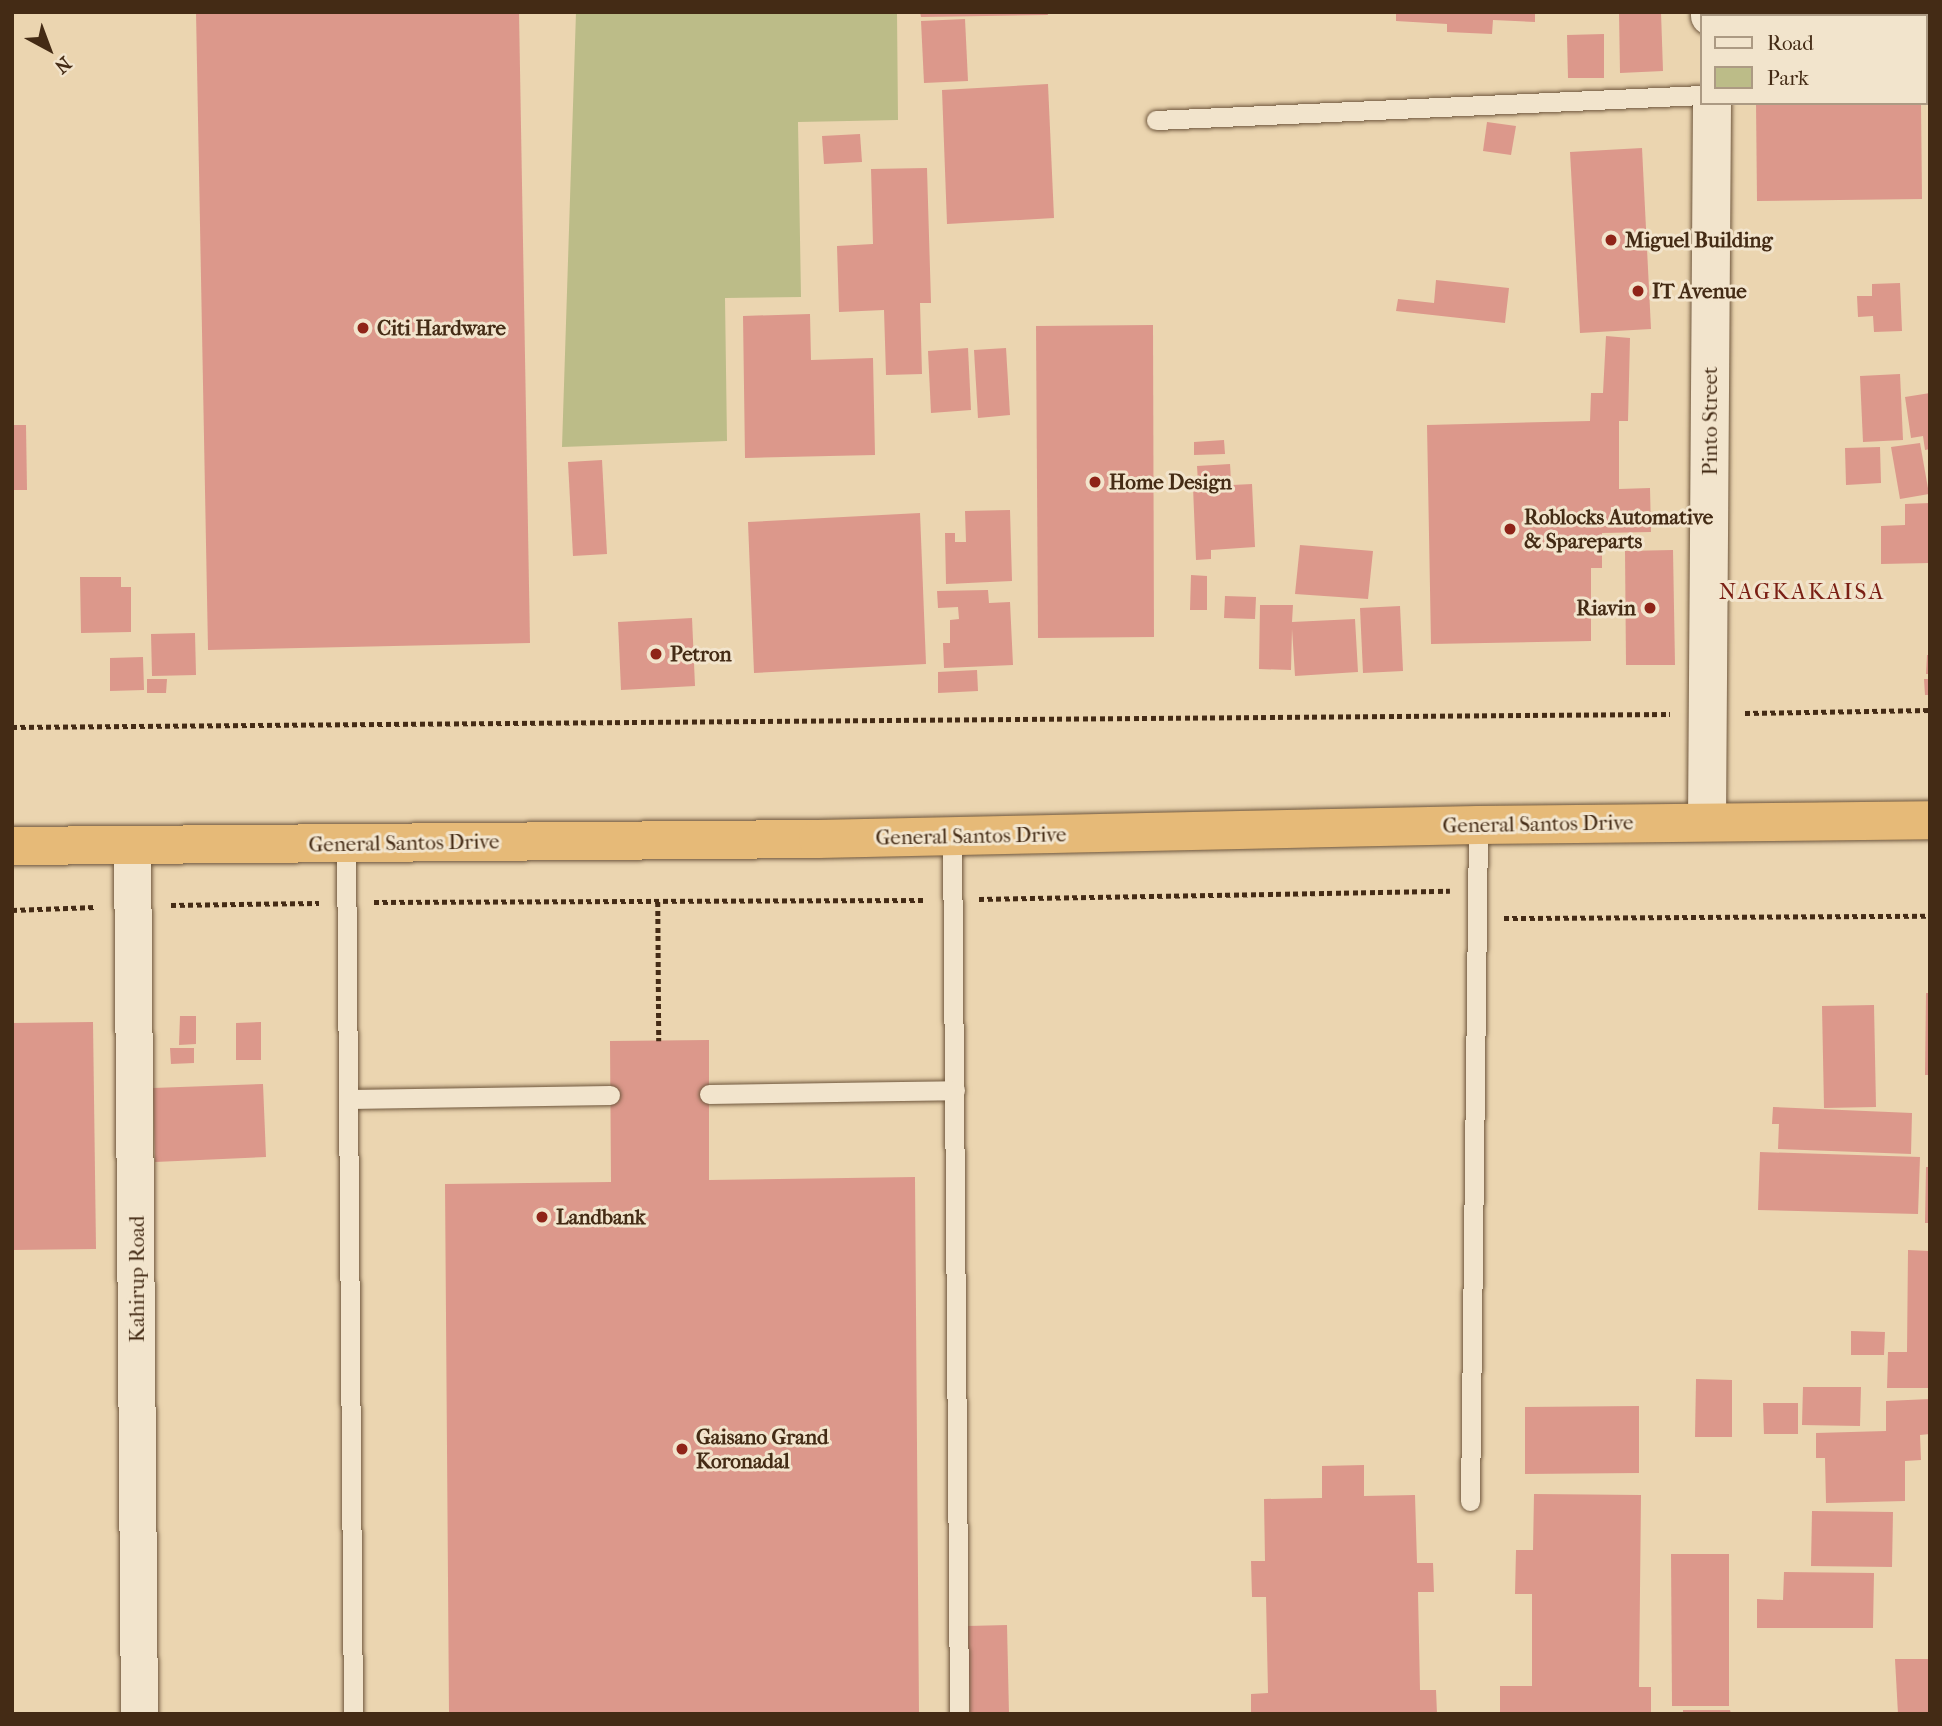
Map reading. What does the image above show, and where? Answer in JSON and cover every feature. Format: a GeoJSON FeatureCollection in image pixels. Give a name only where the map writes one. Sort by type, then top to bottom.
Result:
{"type":"FeatureCollection","features":[{"type":"Feature","properties":{"kind":"highway","name":"General Santos Drive"},"geometry":{"type":"LineString","coordinates":[[12,846],[952,836],[1478,825],[1930,820]]}},
{"type":"Feature","properties":{"kind":"street","name":"Pinto Street"},"geometry":{"type":"LineString","coordinates":[[1707,822],[1712,105]]}},
{"type":"Feature","properties":{"kind":"street","name":"Kahirup Road"},"geometry":{"type":"LineString","coordinates":[[132,845],[139,1714]]}},
{"type":"Feature","properties":{"kind":"lane"},"geometry":{"type":"LineString","coordinates":[[1156,120],[1700,95]]}},
{"type":"Feature","properties":{"kind":"lane"},"geometry":{"type":"LineString","coordinates":[[1471,1501],[1478,825]]}},
{"type":"Feature","properties":{"kind":"lane"},"geometry":{"type":"LineString","coordinates":[[952,836],[960,1714]]}},
{"type":"Feature","properties":{"kind":"lane"},"geometry":{"type":"LineString","coordinates":[[346,843],[353,1714]]}},
{"type":"Feature","properties":{"kind":"lane"},"geometry":{"type":"LineString","coordinates":[[709,1094],[955,1090]]}},
{"type":"Feature","properties":{"kind":"lane"},"geometry":{"type":"LineString","coordinates":[[349,1099],[610,1095]]}},
{"type":"Feature","properties":{"kind":"path"},"geometry":{"type":"LineString","coordinates":[[12,727],[1930,710]]}},
{"type":"Feature","properties":{"kind":"path"},"geometry":{"type":"LineString","coordinates":[[12,910],[347,902],[953,900],[1477,890]]}},
{"type":"Feature","properties":{"kind":"path"},"geometry":{"type":"LineString","coordinates":[[658,902],[659,1041]]}},
{"type":"Feature","properties":{"kind":"path"},"geometry":{"type":"LineString","coordinates":[[1477,918],[1930,916]]}},
{"type":"Feature","properties":{"kind":"green space"},"geometry":{"type":"Polygon","coordinates":[[[576,12],[897,12],[898,120],[798,122],[801,297],[725,298],[727,441],[562,447],[576,12]]]}},
{"type":"Feature","properties":{"kind":"building","name":"Citi Hardware"},"geometry":{"type":"Polygon","coordinates":[[[196,12],[519,12],[530,643],[208,650],[196,12]]]}},
{"type":"Feature","properties":{"kind":"building"},"geometry":{"type":"Polygon","coordinates":[[[920,12],[1047,12],[1048,15],[921,17],[920,12]]]}},
{"type":"Feature","properties":{"kind":"building"},"geometry":{"type":"Polygon","coordinates":[[[1396,12],[1535,12],[1535,22],[1493,20],[1492,34],[1447,32],[1447,24],[1396,21],[1396,12]]]}},
{"type":"Feature","properties":{"kind":"building"},"geometry":{"type":"Polygon","coordinates":[[[1619,12],[1661,12],[1663,71],[1620,73],[1619,12]]]}},
{"type":"Feature","properties":{"kind":"building"},"geometry":{"type":"Polygon","coordinates":[[[1755,12],[1920,12],[1920,14],[1755,12]]]}},
{"type":"Feature","properties":{"kind":"building"},"geometry":{"type":"Polygon","coordinates":[[[965,19],[968,81],[924,83],[921,21],[965,19]]]}},
{"type":"Feature","properties":{"kind":"building"},"geometry":{"type":"Polygon","coordinates":[[[1604,34],[1604,78],[1568,78],[1567,35],[1604,34]]]}},
{"type":"Feature","properties":{"kind":"building"},"geometry":{"type":"Polygon","coordinates":[[[1048,84],[1054,218],[947,224],[942,90],[1048,84]]]}},
{"type":"Feature","properties":{"kind":"building"},"geometry":{"type":"Polygon","coordinates":[[[1756,105],[1921,105],[1922,199],[1757,201],[1756,105]]]}},
{"type":"Feature","properties":{"kind":"building"},"geometry":{"type":"Polygon","coordinates":[[[1487,122],[1516,126],[1511,155],[1483,151],[1487,122]]]}},
{"type":"Feature","properties":{"kind":"building"},"geometry":{"type":"Polygon","coordinates":[[[860,134],[862,162],[824,164],[822,136],[860,134]]]}},
{"type":"Feature","properties":{"kind":"building","name":"Miguel Building"},"geometry":{"type":"Polygon","coordinates":[[[1642,148],[1651,329],[1580,333],[1570,152],[1642,148]]]}},
{"type":"Feature","properties":{"kind":"building"},"geometry":{"type":"Polygon","coordinates":[[[927,168],[931,303],[920,303],[922,374],[886,375],[884,310],[839,312],[837,246],[873,244],[871,169],[927,168]]]}},
{"type":"Feature","properties":{"kind":"building"},"geometry":{"type":"Polygon","coordinates":[[[1436,280],[1509,288],[1505,323],[1396,311],[1398,299],[1434,303],[1436,280]]]}},
{"type":"Feature","properties":{"kind":"building"},"geometry":{"type":"Polygon","coordinates":[[[1900,283],[1902,331],[1874,332],[1873,316],[1858,317],[1857,296],[1872,296],[1872,284],[1900,283]]]}},
{"type":"Feature","properties":{"kind":"building"},"geometry":{"type":"Polygon","coordinates":[[[810,314],[811,360],[873,358],[875,455],[745,458],[743,316],[810,314]]]}},
{"type":"Feature","properties":{"kind":"building","name":"Home Design"},"geometry":{"type":"Polygon","coordinates":[[[1153,325],[1154,637],[1038,638],[1036,326],[1153,325]]]}},
{"type":"Feature","properties":{"kind":"building","name":"Roblocks Automative & Spareparts"},"geometry":{"type":"Polygon","coordinates":[[[1606,336],[1630,338],[1628,421],[1619,421],[1619,489],[1650,488],[1651,532],[1602,533],[1602,568],[1591,568],[1591,641],[1431,644],[1427,425],[1590,421],[1591,393],[1603,393],[1606,336]]]}},
{"type":"Feature","properties":{"kind":"building"},"geometry":{"type":"Polygon","coordinates":[[[968,348],[971,410],[931,413],[928,351],[968,348]]]}},
{"type":"Feature","properties":{"kind":"building"},"geometry":{"type":"Polygon","coordinates":[[[1006,348],[1010,415],[978,418],[974,350],[1006,348]]]}},
{"type":"Feature","properties":{"kind":"building"},"geometry":{"type":"Polygon","coordinates":[[[1900,374],[1903,440],[1863,442],[1860,376],[1900,374]]]}},
{"type":"Feature","properties":{"kind":"building"},"geometry":{"type":"Polygon","coordinates":[[[1930,393],[1930,449],[1925,450],[1923,436],[1911,438],[1905,397],[1930,393]]]}},
{"type":"Feature","properties":{"kind":"building"},"geometry":{"type":"Polygon","coordinates":[[[12,425],[26,425],[27,490],[12,490],[12,425]]]}},
{"type":"Feature","properties":{"kind":"building"},"geometry":{"type":"Polygon","coordinates":[[[1224,440],[1225,454],[1194,455],[1194,442],[1224,440]]]}},
{"type":"Feature","properties":{"kind":"building"},"geometry":{"type":"Polygon","coordinates":[[[1920,443],[1929,494],[1900,499],[1891,447],[1920,443]]]}},
{"type":"Feature","properties":{"kind":"building"},"geometry":{"type":"Polygon","coordinates":[[[1880,447],[1881,483],[1846,485],[1845,448],[1880,447]]]}},
{"type":"Feature","properties":{"kind":"building"},"geometry":{"type":"Polygon","coordinates":[[[602,460],[607,554],[573,556],[568,462],[602,460]]]}},
{"type":"Feature","properties":{"kind":"building"},"geometry":{"type":"Polygon","coordinates":[[[1230,464],[1231,481],[1198,483],[1197,466],[1230,464]]]}},
{"type":"Feature","properties":{"kind":"building"},"geometry":{"type":"Polygon","coordinates":[[[1252,484],[1255,547],[1211,550],[1211,559],[1196,560],[1193,487],[1252,484]]]}},
{"type":"Feature","properties":{"kind":"building"},"geometry":{"type":"Polygon","coordinates":[[[1930,503],[1930,563],[1881,564],[1881,526],[1905,525],[1905,504],[1930,503]]]}},
{"type":"Feature","properties":{"kind":"building"},"geometry":{"type":"Polygon","coordinates":[[[1010,510],[1012,581],[946,584],[945,533],[955,533],[955,542],[966,542],[965,511],[1010,510]]]}},
{"type":"Feature","properties":{"kind":"building"},"geometry":{"type":"Polygon","coordinates":[[[920,513],[926,664],[754,673],[748,522],[920,513]]]}},
{"type":"Feature","properties":{"kind":"building"},"geometry":{"type":"Polygon","coordinates":[[[1300,545],[1373,551],[1368,599],[1295,594],[1300,545]]]}},
{"type":"Feature","properties":{"kind":"building","name":"Riavin"},"geometry":{"type":"Polygon","coordinates":[[[1673,550],[1675,665],[1626,665],[1625,551],[1673,550]]]}},
{"type":"Feature","properties":{"kind":"building"},"geometry":{"type":"Polygon","coordinates":[[[1191,575],[1207,576],[1207,610],[1190,610],[1191,575]]]}},
{"type":"Feature","properties":{"kind":"building"},"geometry":{"type":"Polygon","coordinates":[[[80,577],[121,577],[121,587],[131,587],[131,632],[81,633],[80,577]]]}},
{"type":"Feature","properties":{"kind":"building"},"geometry":{"type":"Polygon","coordinates":[[[988,590],[989,603],[1010,602],[1013,665],[944,668],[943,643],[950,643],[950,620],[959,619],[958,607],[938,608],[937,591],[988,590]]]}},
{"type":"Feature","properties":{"kind":"building"},"geometry":{"type":"Polygon","coordinates":[[[1225,596],[1256,597],[1255,619],[1224,618],[1225,596]]]}},
{"type":"Feature","properties":{"kind":"building"},"geometry":{"type":"Polygon","coordinates":[[[1260,605],[1293,605],[1292,622],[1355,619],[1358,672],[1295,676],[1292,629],[1291,670],[1259,669],[1260,605]]]}},
{"type":"Feature","properties":{"kind":"building"},"geometry":{"type":"Polygon","coordinates":[[[1400,606],[1403,671],[1363,673],[1360,608],[1400,606]]]}},
{"type":"Feature","properties":{"kind":"building","name":"Petron"},"geometry":{"type":"Polygon","coordinates":[[[692,618],[695,686],[621,690],[618,622],[692,618]]]}},
{"type":"Feature","properties":{"kind":"building"},"geometry":{"type":"Polygon","coordinates":[[[195,633],[196,675],[152,676],[151,634],[195,633]]]}},
{"type":"Feature","properties":{"kind":"building"},"geometry":{"type":"Polygon","coordinates":[[[1927,655],[1930,655],[1930,674],[1926,674],[1927,655]]]}},
{"type":"Feature","properties":{"kind":"building"},"geometry":{"type":"Polygon","coordinates":[[[143,657],[144,690],[110,691],[110,658],[143,657]]]}},
{"type":"Feature","properties":{"kind":"building"},"geometry":{"type":"Polygon","coordinates":[[[977,670],[978,691],[938,693],[938,672],[977,670]]]}},
{"type":"Feature","properties":{"kind":"building"},"geometry":{"type":"Polygon","coordinates":[[[147,679],[167,679],[166,693],[147,693],[147,679]]]}},
{"type":"Feature","properties":{"kind":"building"},"geometry":{"type":"Polygon","coordinates":[[[1924,679],[1930,679],[1930,695],[1925,695],[1924,679]]]}},
{"type":"Feature","properties":{"kind":"building"},"geometry":{"type":"Polygon","coordinates":[[[1926,993],[1930,993],[1930,1075],[1925,1075],[1926,993]]]}},
{"type":"Feature","properties":{"kind":"building"},"geometry":{"type":"Polygon","coordinates":[[[1874,1005],[1876,1107],[1824,1108],[1822,1006],[1874,1005]]]}},
{"type":"Feature","properties":{"kind":"building"},"geometry":{"type":"Polygon","coordinates":[[[180,1016],[196,1016],[196,1044],[179,1045],[180,1016]]]}},
{"type":"Feature","properties":{"kind":"building"},"geometry":{"type":"Polygon","coordinates":[[[93,1022],[96,1249],[12,1250],[12,1023],[93,1022]]]}},
{"type":"Feature","properties":{"kind":"building"},"geometry":{"type":"Polygon","coordinates":[[[261,1022],[261,1060],[236,1060],[236,1023],[261,1022]]]}},
{"type":"Feature","properties":{"kind":"building","name":"Gaisano Grand Koronadal"},"geometry":{"type":"Polygon","coordinates":[[[709,1040],[709,1180],[915,1177],[919,1714],[449,1714],[445,1184],[611,1182],[610,1041],[709,1040]]]}},
{"type":"Feature","properties":{"kind":"building"},"geometry":{"type":"Polygon","coordinates":[[[170,1048],[194,1048],[194,1063],[171,1064],[170,1048]]]}},
{"type":"Feature","properties":{"kind":"building"},"geometry":{"type":"Polygon","coordinates":[[[263,1084],[266,1157],[155,1162],[153,1088],[263,1084]]]}},
{"type":"Feature","properties":{"kind":"building"},"geometry":{"type":"Polygon","coordinates":[[[1773,1107],[1912,1113],[1911,1154],[1778,1149],[1779,1124],[1772,1124],[1773,1107]]]}},
{"type":"Feature","properties":{"kind":"building"},"geometry":{"type":"Polygon","coordinates":[[[1760,1152],[1920,1157],[1918,1214],[1758,1210],[1760,1152]]]}},
{"type":"Feature","properties":{"kind":"building"},"geometry":{"type":"Polygon","coordinates":[[[1926,1167],[1930,1167],[1930,1223],[1925,1223],[1926,1167]]]}},
{"type":"Feature","properties":{"kind":"building"},"geometry":{"type":"Polygon","coordinates":[[[1908,1250],[1930,1251],[1930,1388],[1887,1388],[1888,1352],[1907,1352],[1908,1250]]]}},
{"type":"Feature","properties":{"kind":"building"},"geometry":{"type":"Polygon","coordinates":[[[1851,1331],[1885,1332],[1884,1355],[1851,1355],[1851,1331]]]}},
{"type":"Feature","properties":{"kind":"building"},"geometry":{"type":"Polygon","coordinates":[[[1696,1379],[1732,1380],[1732,1437],[1695,1437],[1696,1379]]]}},
{"type":"Feature","properties":{"kind":"building"},"geometry":{"type":"Polygon","coordinates":[[[1803,1387],[1861,1387],[1860,1426],[1802,1425],[1803,1387]]]}},
{"type":"Feature","properties":{"kind":"building"},"geometry":{"type":"Polygon","coordinates":[[[1930,1399],[1930,1434],[1920,1435],[1921,1460],[1905,1461],[1905,1501],[1826,1503],[1825,1458],[1816,1458],[1816,1433],[1886,1431],[1886,1401],[1930,1399]]]}},
{"type":"Feature","properties":{"kind":"building"},"geometry":{"type":"Polygon","coordinates":[[[1763,1403],[1798,1403],[1798,1434],[1764,1434],[1763,1403]]]}},
{"type":"Feature","properties":{"kind":"building"},"geometry":{"type":"Polygon","coordinates":[[[1639,1406],[1639,1473],[1525,1474],[1525,1407],[1639,1406]]]}},
{"type":"Feature","properties":{"kind":"building"},"geometry":{"type":"Polygon","coordinates":[[[1364,1465],[1364,1496],[1415,1495],[1417,1563],[1433,1563],[1434,1592],[1418,1592],[1420,1690],[1436,1690],[1437,1714],[1251,1714],[1251,1694],[1268,1693],[1266,1597],[1252,1597],[1251,1561],[1265,1561],[1264,1499],[1322,1498],[1322,1466],[1364,1465]]]}},
{"type":"Feature","properties":{"kind":"building"},"geometry":{"type":"Polygon","coordinates":[[[1534,1494],[1641,1495],[1639,1687],[1651,1687],[1651,1714],[1500,1714],[1500,1686],[1532,1686],[1532,1594],[1515,1594],[1516,1550],[1533,1550],[1534,1494]]]}},
{"type":"Feature","properties":{"kind":"building"},"geometry":{"type":"Polygon","coordinates":[[[1812,1511],[1893,1512],[1892,1567],[1811,1566],[1812,1511]]]}},
{"type":"Feature","properties":{"kind":"building"},"geometry":{"type":"Polygon","coordinates":[[[1671,1554],[1729,1554],[1729,1706],[1672,1706],[1671,1554]]]}},
{"type":"Feature","properties":{"kind":"building"},"geometry":{"type":"Polygon","coordinates":[[[1784,1572],[1874,1573],[1873,1628],[1757,1628],[1757,1599],[1783,1600],[1784,1572]]]}},
{"type":"Feature","properties":{"kind":"building"},"geometry":{"type":"Polygon","coordinates":[[[1007,1625],[1009,1714],[970,1714],[968,1626],[1007,1625]]]}},
{"type":"Feature","properties":{"kind":"building"},"geometry":{"type":"Polygon","coordinates":[[[1895,1659],[1930,1659],[1930,1714],[1898,1714],[1895,1659]]]}},
{"type":"Feature","properties":{"kind":"building"},"geometry":{"type":"Polygon","coordinates":[[[1683,1710],[1730,1710],[1731,1714],[1683,1714],[1683,1710]]]}},
{"type":"Feature","properties":{"kind":"place","name":"Miguel Building"},"geometry":{"type":"Point","coordinates":[1611,240]}},
{"type":"Feature","properties":{"kind":"place","name":"IT Avenue"},"geometry":{"type":"Point","coordinates":[1638,291]}},
{"type":"Feature","properties":{"kind":"place","name":"Citi Hardware"},"geometry":{"type":"Point","coordinates":[363,328]}},
{"type":"Feature","properties":{"kind":"place","name":"Home Design"},"geometry":{"type":"Point","coordinates":[1095,482]}},
{"type":"Feature","properties":{"kind":"place","name":"Roblocks Automative & Spareparts"},"geometry":{"type":"Point","coordinates":[1510,529]}},
{"type":"Feature","properties":{"kind":"place","name":"Riavin"},"geometry":{"type":"Point","coordinates":[1650,608]}},
{"type":"Feature","properties":{"kind":"place","name":"Petron"},"geometry":{"type":"Point","coordinates":[656,654]}},
{"type":"Feature","properties":{"kind":"place","name":"Landbank"},"geometry":{"type":"Point","coordinates":[542,1217]}},
{"type":"Feature","properties":{"kind":"place","name":"Gaisano Grand Koronadal"},"geometry":{"type":"Point","coordinates":[682,1449]}},
{"type":"Feature","properties":{"kind":"district","name":"NAGKAKAISA"},"geometry":{"type":"Point","coordinates":[1802,592]}}]}
